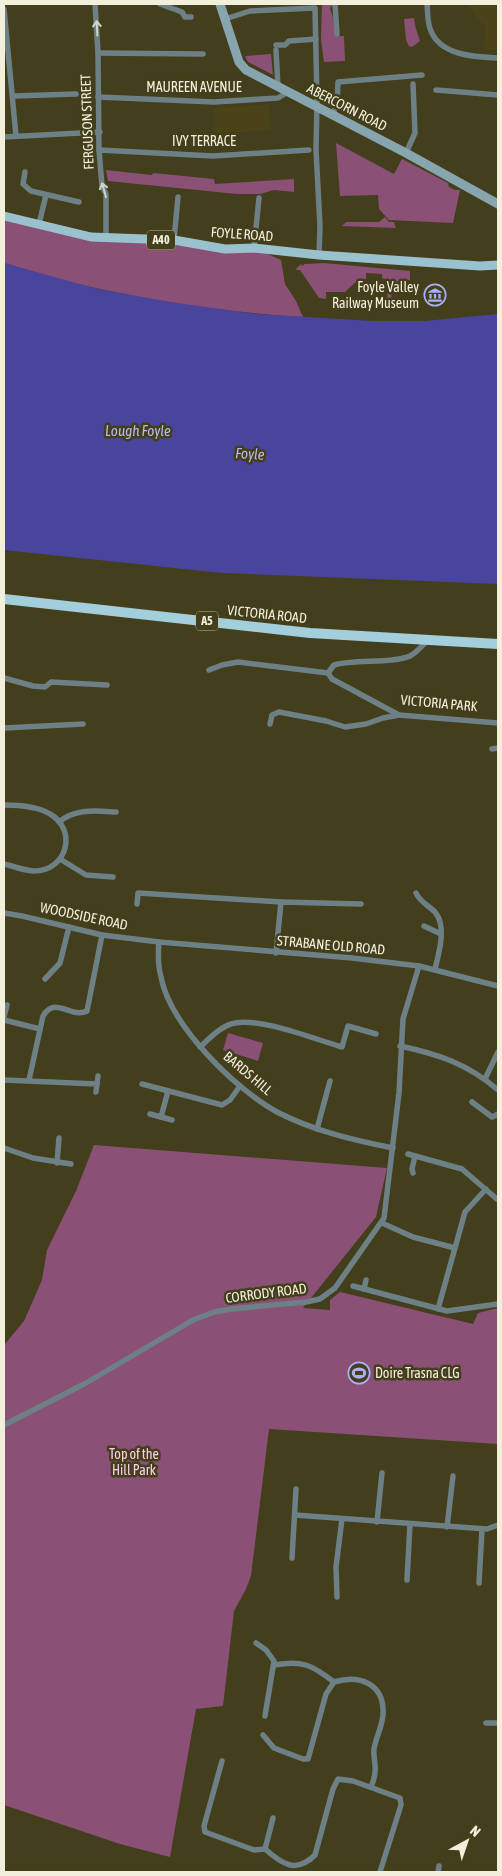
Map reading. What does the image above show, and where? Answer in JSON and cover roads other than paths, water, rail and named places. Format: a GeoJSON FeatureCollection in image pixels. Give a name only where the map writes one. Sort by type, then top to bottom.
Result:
{"type":"FeatureCollection","features":[{"type":"Feature","properties":{"kind":"highway","name":"VICTORIA ROAD"},"geometry":{"type":"LineString","coordinates":[[4,599],[310,633],[498,644]]}},
{"type":"Feature","properties":{"kind":"main road","name":"ABERCORN ROAD"},"geometry":{"type":"LineString","coordinates":[[220,4],[239,62],[246,70],[406,153],[498,204]]}},
{"type":"Feature","properties":{"kind":"main road","name":"FOYLE ROAD"},"geometry":{"type":"LineString","coordinates":[[4,216],[91,237],[174,240],[225,249],[254,248],[319,255],[480,266],[498,265]]}},
{"type":"Feature","properties":{"kind":"main road","name":"FOYLE ROAD"},"geometry":{"type":"LineString","coordinates":[[480,266],[498,270]]}},
{"type":"Feature","properties":{"kind":"street","name":"FERGUSON STREET"},"geometry":{"type":"LineString","coordinates":[[95,4],[98,53],[99,150],[102,186],[106,194],[106,238]]}},
{"type":"Feature","properties":{"kind":"street"},"geometry":{"type":"LineString","coordinates":[[160,4],[182,12],[186,17],[192,17]]}},
{"type":"Feature","properties":{"kind":"street"},"geometry":{"type":"LineString","coordinates":[[335,4],[337,34]]}},
{"type":"Feature","properties":{"kind":"street"},"geometry":{"type":"LineString","coordinates":[[427,4],[430,30],[442,46],[465,54],[498,58]]}},
{"type":"Feature","properties":{"kind":"street"},"geometry":{"type":"LineString","coordinates":[[225,19],[250,11],[315,8],[319,255]]}},
{"type":"Feature","properties":{"kind":"street"},"geometry":{"type":"LineString","coordinates":[[4,9],[16,136]]}},
{"type":"Feature","properties":{"kind":"street"},"geometry":{"type":"LineString","coordinates":[[278,87],[276,48],[285,45],[289,41],[316,39]]}},
{"type":"Feature","properties":{"kind":"street"},"geometry":{"type":"LineString","coordinates":[[98,53],[203,54]]}},
{"type":"Feature","properties":{"kind":"street"},"geometry":{"type":"LineString","coordinates":[[332,115],[338,101],[338,82],[422,75]]}},
{"type":"Feature","properties":{"kind":"street"},"geometry":{"type":"LineString","coordinates":[[406,153],[415,134],[413,84]]}},
{"type":"Feature","properties":{"kind":"street"},"geometry":{"type":"LineString","coordinates":[[436,90],[498,95]]}},
{"type":"Feature","properties":{"kind":"street","name":"MAUREEN AVENUE"},"geometry":{"type":"LineString","coordinates":[[98,97],[214,102],[278,98],[288,92]]}},
{"type":"Feature","properties":{"kind":"street"},"geometry":{"type":"LineString","coordinates":[[13,96],[76,94]]}},
{"type":"Feature","properties":{"kind":"street"},"geometry":{"type":"LineString","coordinates":[[4,137],[100,132]]}},
{"type":"Feature","properties":{"kind":"street","name":"IVY TERRACE"},"geometry":{"type":"LineString","coordinates":[[99,150],[213,156],[309,150]]}},
{"type":"Feature","properties":{"kind":"street"},"geometry":{"type":"LineString","coordinates":[[25,172],[23,184],[31,191],[79,202]]}},
{"type":"Feature","properties":{"kind":"street"},"geometry":{"type":"LineString","coordinates":[[39,224],[46,195]]}},
{"type":"Feature","properties":{"kind":"street"},"geometry":{"type":"LineString","coordinates":[[174,240],[178,198]]}},
{"type":"Feature","properties":{"kind":"street"},"geometry":{"type":"LineString","coordinates":[[254,248],[259,198]]}},
{"type":"Feature","properties":{"kind":"street"},"geometry":{"type":"LineString","coordinates":[[328,673],[334,665],[346,662],[392,660],[410,656],[428,640]]}},
{"type":"Feature","properties":{"kind":"street","name":"VICTORIA PARK"},"geometry":{"type":"LineString","coordinates":[[209,670],[238,662],[328,673],[332,679],[398,715],[498,722]]}},
{"type":"Feature","properties":{"kind":"street"},"geometry":{"type":"LineString","coordinates":[[4,678],[44,687],[51,682],[107,685]]}},
{"type":"Feature","properties":{"kind":"street"},"geometry":{"type":"LineString","coordinates":[[270,724],[272,715],[279,712],[326,721],[345,727],[366,724],[398,715]]}},
{"type":"Feature","properties":{"kind":"street"},"geometry":{"type":"LineString","coordinates":[[4,728],[83,724]]}},
{"type":"Feature","properties":{"kind":"street"},"geometry":{"type":"LineString","coordinates":[[4,804],[38,809],[51,814],[65,830],[67,841],[60,859],[49,869],[33,871],[4,864]]}},
{"type":"Feature","properties":{"kind":"street"},"geometry":{"type":"LineString","coordinates":[[59,822],[73,813],[87,811],[116,812]]}},
{"type":"Feature","properties":{"kind":"street"},"geometry":{"type":"LineString","coordinates":[[60,859],[86,875],[113,877]]}},
{"type":"Feature","properties":{"kind":"street"},"geometry":{"type":"LineString","coordinates":[[138,904],[138,893],[281,902],[361,904]]}},
{"type":"Feature","properties":{"kind":"street"},"geometry":{"type":"LineString","coordinates":[[416,893],[419,899],[436,914],[441,923],[435,969]]}},
{"type":"Feature","properties":{"kind":"street"},"geometry":{"type":"LineString","coordinates":[[276,952],[281,902]]}},
{"type":"Feature","properties":{"kind":"street","name":"WOODSIDE ROAD"},"geometry":{"type":"LineString","coordinates":[[4,913],[102,935],[159,942]]}},
{"type":"Feature","properties":{"kind":"street"},"geometry":{"type":"LineString","coordinates":[[424,926],[441,934]]}},
{"type":"Feature","properties":{"kind":"street"},"geometry":{"type":"LineString","coordinates":[[45,979],[60,963],[68,927]]}},
{"type":"Feature","properties":{"kind":"street"},"geometry":{"type":"LineString","coordinates":[[29,1080],[43,1016],[50,1007],[81,1013],[87,1011],[102,935]]}},
{"type":"Feature","properties":{"kind":"street","name":"STRABANE OLD ROAD"},"geometry":{"type":"LineString","coordinates":[[159,942],[352,958],[419,966],[498,986]]}},
{"type":"Feature","properties":{"kind":"street","name":"BARDS HILL"},"geometry":{"type":"LineString","coordinates":[[159,942],[160,977],[170,1003],[200,1047],[240,1086],[278,1112],[317,1129],[342,1138],[393,1148]]}},
{"type":"Feature","properties":{"kind":"street","name":"CORRODY ROAD"},"geometry":{"type":"LineString","coordinates":[[4,1425],[86,1383],[193,1320],[214,1312],[231,1309],[306,1302],[320,1298],[335,1288],[384,1218],[399,1094],[400,1046],[403,1019],[419,966]]}},
{"type":"Feature","properties":{"kind":"street"},"geometry":{"type":"LineString","coordinates":[[7,1005],[4,1019],[40,1029]]}},
{"type":"Feature","properties":{"kind":"street"},"geometry":{"type":"LineString","coordinates":[[200,1047],[224,1027],[234,1023],[267,1025],[342,1047],[348,1026],[376,1034]]}},
{"type":"Feature","properties":{"kind":"street"},"geometry":{"type":"LineString","coordinates":[[400,1046],[445,1058],[464,1066],[498,1090]]}},
{"type":"Feature","properties":{"kind":"street"},"geometry":{"type":"LineString","coordinates":[[485,1079],[498,1052]]}},
{"type":"Feature","properties":{"kind":"street"},"geometry":{"type":"LineString","coordinates":[[96,1092],[98,1076]]}},
{"type":"Feature","properties":{"kind":"street"},"geometry":{"type":"LineString","coordinates":[[4,1080],[97,1084]]}},
{"type":"Feature","properties":{"kind":"street"},"geometry":{"type":"LineString","coordinates":[[317,1129],[330,1080]]}},
{"type":"Feature","properties":{"kind":"street"},"geometry":{"type":"LineString","coordinates":[[142,1084],[222,1105],[230,1100],[240,1086]]}},
{"type":"Feature","properties":{"kind":"street"},"geometry":{"type":"LineString","coordinates":[[161,1117],[168,1091]]}},
{"type":"Feature","properties":{"kind":"street"},"geometry":{"type":"LineString","coordinates":[[472,1102],[492,1117],[498,1114]]}},
{"type":"Feature","properties":{"kind":"street"},"geometry":{"type":"LineString","coordinates":[[150,1114],[172,1120]]}},
{"type":"Feature","properties":{"kind":"street"},"geometry":{"type":"LineString","coordinates":[[57,1163],[58,1138]]}},
{"type":"Feature","properties":{"kind":"street"},"geometry":{"type":"LineString","coordinates":[[4,1148],[33,1158],[71,1164]]}},
{"type":"Feature","properties":{"kind":"street"},"geometry":{"type":"LineString","coordinates":[[408,1154],[462,1169],[498,1200]]}},
{"type":"Feature","properties":{"kind":"street"},"geometry":{"type":"LineString","coordinates":[[413,1173],[415,1156]]}},
{"type":"Feature","properties":{"kind":"street"},"geometry":{"type":"LineString","coordinates":[[438,1309],[464,1212],[486,1189]]}},
{"type":"Feature","properties":{"kind":"street"},"geometry":{"type":"LineString","coordinates":[[382,1223],[413,1237],[455,1248]]}},
{"type":"Feature","properties":{"kind":"street"},"geometry":{"type":"LineString","coordinates":[[364,1289],[366,1280]]}},
{"type":"Feature","properties":{"kind":"street"},"geometry":{"type":"LineString","coordinates":[[353,1286],[447,1311],[498,1304]]}},
{"type":"Feature","properties":{"kind":"street"},"geometry":{"type":"LineString","coordinates":[[377,1522],[382,1473]]}},
{"type":"Feature","properties":{"kind":"street"},"geometry":{"type":"LineString","coordinates":[[447,1527],[454,1476]]}},
{"type":"Feature","properties":{"kind":"street"},"geometry":{"type":"LineString","coordinates":[[292,1558],[296,1489]]}},
{"type":"Feature","properties":{"kind":"street"},"geometry":{"type":"LineString","coordinates":[[295,1515],[482,1529],[498,1524]]}},
{"type":"Feature","properties":{"kind":"street"},"geometry":{"type":"LineString","coordinates":[[337,1597],[336,1566],[342,1519]]}},
{"type":"Feature","properties":{"kind":"street"},"geometry":{"type":"LineString","coordinates":[[407,1580],[410,1524]]}},
{"type":"Feature","properties":{"kind":"street"},"geometry":{"type":"LineString","coordinates":[[479,1583],[482,1529]]}},
{"type":"Feature","properties":{"kind":"street"},"geometry":{"type":"LineString","coordinates":[[256,1642],[270,1654],[274,1661],[265,1716]]}},
{"type":"Feature","properties":{"kind":"street"},"geometry":{"type":"LineString","coordinates":[[274,1665],[300,1662],[311,1666],[334,1682]]}},
{"type":"Feature","properties":{"kind":"street"},"geometry":{"type":"LineString","coordinates":[[263,1735],[274,1748],[303,1759],[308,1759],[326,1694],[334,1682],[354,1679],[369,1684],[377,1690],[382,1698],[383,1717],[374,1749],[375,1773],[371,1787]]}},
{"type":"Feature","properties":{"kind":"street"},"geometry":{"type":"LineString","coordinates":[[486,1723],[498,1723]]}},
{"type":"Feature","properties":{"kind":"street"},"geometry":{"type":"LineString","coordinates":[[222,1761],[204,1826],[206,1832],[254,1850],[265,1849],[281,1863],[300,1866],[308,1862],[315,1855],[333,1789],[338,1779],[371,1787],[400,1798],[401,1805],[380,1872]]}},
{"type":"Feature","properties":{"kind":"street"},"geometry":{"type":"LineString","coordinates":[[265,1849],[273,1818]]}},
{"type":"Feature","properties":{"kind":"water","name":"Lough Foyle"},"geometry":{"type":"Polygon","coordinates":[[[4,263],[94,288],[170,302],[256,314],[373,321],[424,321],[498,314],[498,584],[222,573],[4,550],[4,263]]]}},
{"type":"Feature","properties":{"kind":"place","name":"Foyle Valley Railway Museum"},"geometry":{"type":"Point","coordinates":[435,295]}},
{"type":"Feature","properties":{"kind":"place","name":"Doire Trasna CLG"},"geometry":{"type":"Point","coordinates":[359,1373]}},
{"type":"Feature","properties":{"kind":"water label","name":"Foyle"},"geometry":{"type":"Point","coordinates":[250,454]}},
{"type":"Feature","properties":{"kind":"park label","name":"Top of the Hill Park"},"geometry":{"type":"Point","coordinates":[134,1462]}}]}
